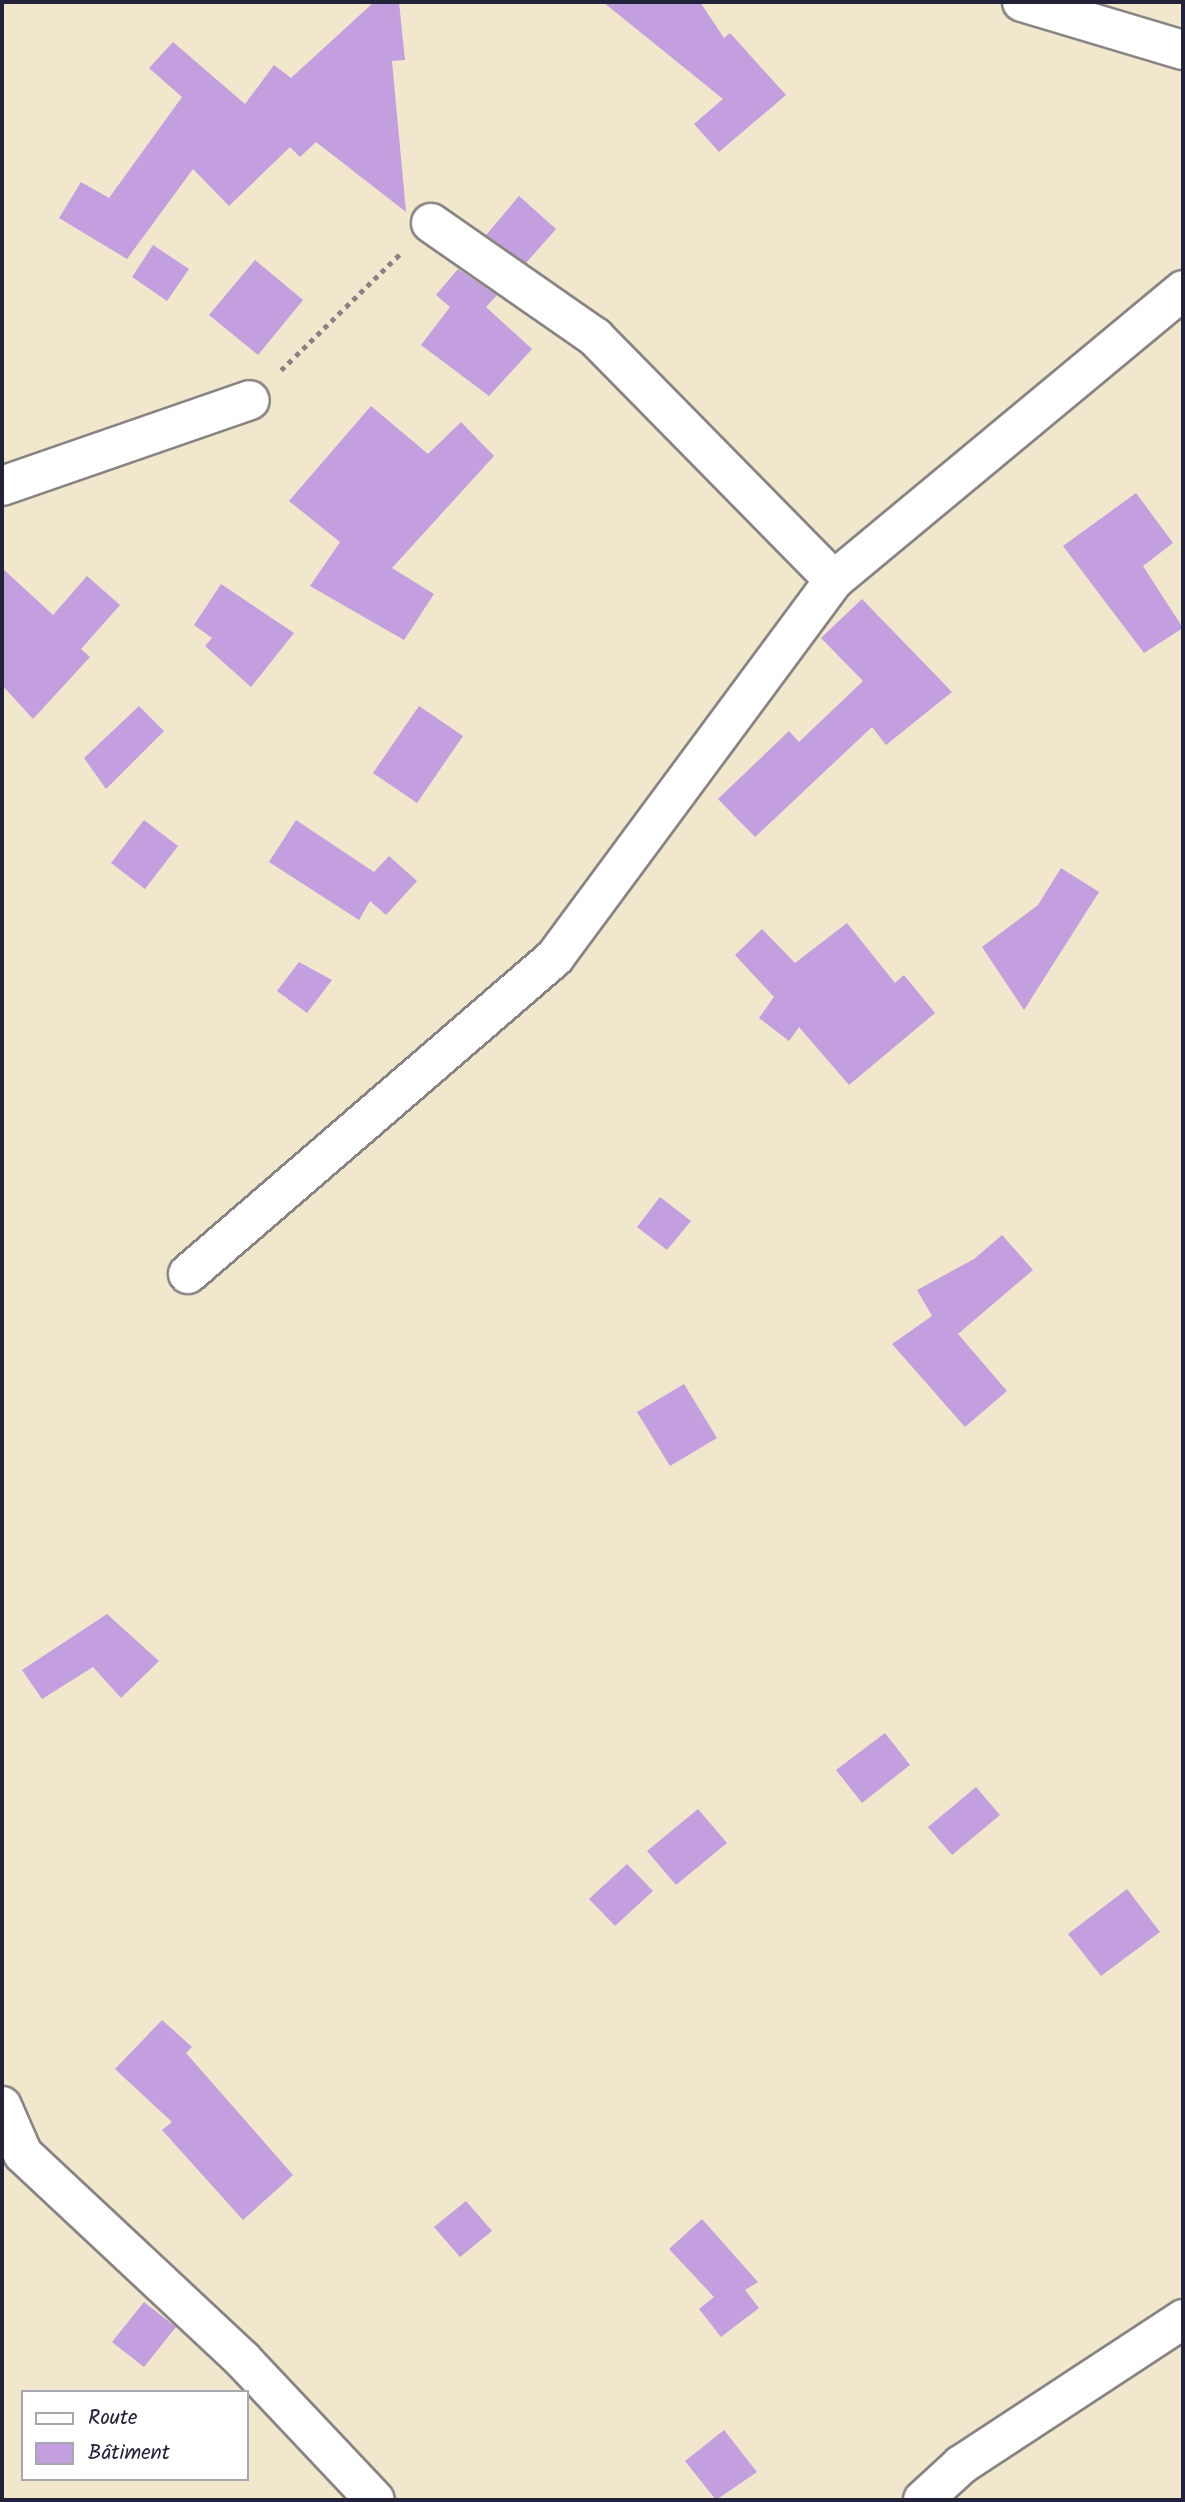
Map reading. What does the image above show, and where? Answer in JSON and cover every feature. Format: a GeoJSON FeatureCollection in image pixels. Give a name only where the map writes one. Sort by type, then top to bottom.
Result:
{"type":"FeatureCollection","features":[{"type":"Feature","properties":{"kind":"street"},"geometry":{"type":"LineString","coordinates":[[1022,2],[1183,50]]}},
{"type":"Feature","properties":{"kind":"street"},"geometry":{"type":"LineString","coordinates":[[431,223],[595,337],[834,580]]}},
{"type":"Feature","properties":{"kind":"street"},"geometry":{"type":"LineString","coordinates":[[188,1274],[555,957],[834,580],[1183,290]]}},
{"type":"Feature","properties":{"kind":"street"},"geometry":{"type":"LineString","coordinates":[[2,486],[250,400]]}},
{"type":"Feature","properties":{"kind":"street"},"geometry":{"type":"LineString","coordinates":[[2,2106],[13,2161],[243,2360],[375,2500]]}},
{"type":"Feature","properties":{"kind":"street"},"geometry":{"type":"LineString","coordinates":[[923,2500],[961,2465],[1183,2319]]}},
{"type":"Feature","properties":{"kind":"path"},"geometry":{"type":"LineString","coordinates":[[250,400],[431,223]]}},
{"type":"Feature","properties":{"kind":"building"},"geometry":{"type":"Polygon","coordinates":[[[374,2],[399,2],[405,60],[392,61],[406,212],[316,142],[300,157],[290,147],[229,206],[193,169],[127,259],[59,218],[81,182],[109,198],[182,97],[149,68],[173,42],[245,104],[274,65],[291,78],[374,2]]]}},
{"type":"Feature","properties":{"kind":"building"},"geometry":{"type":"Polygon","coordinates":[[[603,2],[700,2],[724,38],[730,33],[786,95],[719,152],[694,124],[723,99],[603,2]]]}},
{"type":"Feature","properties":{"kind":"building"},"geometry":{"type":"Polygon","coordinates":[[[519,196],[556,229],[526,263],[486,235],[519,196]]]}},
{"type":"Feature","properties":{"kind":"building"},"geometry":{"type":"Polygon","coordinates":[[[153,245],[189,269],[167,301],[132,277],[153,245]]]}},
{"type":"Feature","properties":{"kind":"building"},"geometry":{"type":"Polygon","coordinates":[[[255,260],[303,300],[258,355],[209,315],[255,260]]]}},
{"type":"Feature","properties":{"kind":"building"},"geometry":{"type":"Polygon","coordinates":[[[458,269],[497,295],[486,307],[532,349],[489,396],[421,345],[450,307],[436,295],[458,269]]]}},
{"type":"Feature","properties":{"kind":"building"},"geometry":{"type":"Polygon","coordinates":[[[371,406],[428,454],[461,422],[494,456],[392,568],[434,594],[404,640],[310,586],[340,542],[289,501],[371,406]]]}},
{"type":"Feature","properties":{"kind":"building"},"geometry":{"type":"Polygon","coordinates":[[[1136,493],[1173,543],[1143,566],[1183,628],[1144,653],[1063,546],[1136,493]]]}},
{"type":"Feature","properties":{"kind":"building"},"geometry":{"type":"Polygon","coordinates":[[[2,568],[53,615],[87,576],[120,605],[81,649],[90,657],[33,719],[2,685],[2,568]]]}},
{"type":"Feature","properties":{"kind":"building"},"geometry":{"type":"Polygon","coordinates":[[[221,584],[294,633],[251,687],[205,646],[212,638],[194,625],[221,584]]]}},
{"type":"Feature","properties":{"kind":"building"},"geometry":{"type":"Polygon","coordinates":[[[862,599],[952,692],[886,745],[872,727],[755,837],[718,799],[789,731],[799,742],[863,681],[821,638],[862,599]]]}},
{"type":"Feature","properties":{"kind":"building"},"geometry":{"type":"Polygon","coordinates":[[[139,706],[164,731],[106,789],[84,758],[139,706]]]}},
{"type":"Feature","properties":{"kind":"building"},"geometry":{"type":"Polygon","coordinates":[[[419,706],[463,736],[417,803],[373,773],[419,706]]]}},
{"type":"Feature","properties":{"kind":"building"},"geometry":{"type":"Polygon","coordinates":[[[144,820],[178,846],[145,889],[111,863],[144,820]]]}},
{"type":"Feature","properties":{"kind":"building"},"geometry":{"type":"Polygon","coordinates":[[[296,820],[374,872],[389,856],[417,881],[386,915],[370,901],[359,920],[269,862],[296,820]]]}},
{"type":"Feature","properties":{"kind":"building"},"geometry":{"type":"Polygon","coordinates":[[[1061,868],[1099,892],[1024,1010],[982,947],[1038,905],[1061,868]]]}},
{"type":"Feature","properties":{"kind":"building"},"geometry":{"type":"Polygon","coordinates":[[[847,923],[895,983],[904,975],[935,1013],[849,1085],[799,1027],[789,1041],[759,1018],[774,997],[735,955],[762,929],[795,963],[847,923]]]}},
{"type":"Feature","properties":{"kind":"building"},"geometry":{"type":"Polygon","coordinates":[[[299,962],[332,980],[307,1013],[277,991],[299,962]]]}},
{"type":"Feature","properties":{"kind":"building"},"geometry":{"type":"Polygon","coordinates":[[[660,1197],[691,1221],[667,1250],[637,1227],[660,1197]]]}},
{"type":"Feature","properties":{"kind":"building"},"geometry":{"type":"Polygon","coordinates":[[[1002,1235],[1033,1270],[958,1334],[1007,1391],[965,1427],[892,1344],[932,1316],[917,1290],[974,1259],[1002,1235]]]}},
{"type":"Feature","properties":{"kind":"building"},"geometry":{"type":"Polygon","coordinates":[[[684,1384],[717,1438],[670,1466],[637,1412],[684,1384]]]}},
{"type":"Feature","properties":{"kind":"building"},"geometry":{"type":"Polygon","coordinates":[[[107,1614],[159,1661],[121,1698],[93,1667],[42,1699],[22,1670],[107,1614]]]}},
{"type":"Feature","properties":{"kind":"building"},"geometry":{"type":"Polygon","coordinates":[[[885,1733],[910,1765],[862,1803],[836,1770],[885,1733]]]}},
{"type":"Feature","properties":{"kind":"building"},"geometry":{"type":"Polygon","coordinates":[[[976,1787],[1000,1815],[952,1855],[928,1827],[976,1787]]]}},
{"type":"Feature","properties":{"kind":"building"},"geometry":{"type":"Polygon","coordinates":[[[698,1809],[727,1843],[676,1885],[647,1851],[698,1809]]]}},
{"type":"Feature","properties":{"kind":"building"},"geometry":{"type":"Polygon","coordinates":[[[627,1864],[653,1891],[615,1926],[589,1899],[627,1864]]]}},
{"type":"Feature","properties":{"kind":"building"},"geometry":{"type":"Polygon","coordinates":[[[1127,1889],[1160,1932],[1101,1976],[1068,1934],[1127,1889]]]}},
{"type":"Feature","properties":{"kind":"building"},"geometry":{"type":"Polygon","coordinates":[[[162,2020],[192,2047],[186,2053],[293,2175],[243,2220],[162,2130],[172,2122],[115,2069],[162,2020]]]}},
{"type":"Feature","properties":{"kind":"building"},"geometry":{"type":"Polygon","coordinates":[[[466,2201],[492,2231],[460,2257],[434,2227],[466,2201]]]}},
{"type":"Feature","properties":{"kind":"building"},"geometry":{"type":"Polygon","coordinates":[[[702,2219],[758,2282],[745,2290],[759,2308],[721,2337],[699,2309],[714,2297],[669,2249],[702,2219]]]}},
{"type":"Feature","properties":{"kind":"building"},"geometry":{"type":"Polygon","coordinates":[[[144,2302],[176,2327],[144,2367],[112,2342],[144,2302]]]}},
{"type":"Feature","properties":{"kind":"building"},"geometry":{"type":"Polygon","coordinates":[[[724,2430],[757,2472],[716,2500],[685,2461],[724,2430]]]}}]}
